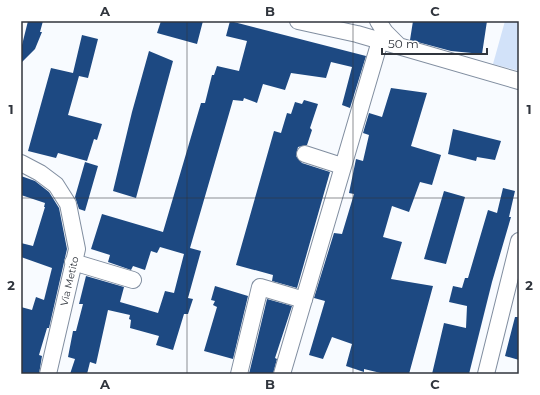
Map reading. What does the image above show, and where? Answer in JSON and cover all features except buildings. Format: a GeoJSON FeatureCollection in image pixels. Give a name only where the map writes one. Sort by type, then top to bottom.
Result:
{"type":"FeatureCollection","features":[{"type":"Feature","properties":{"kind":"street"},"geometry":{"type":"LineString","coordinates":[[308,22],[354,27],[362,30],[368,21]]}},
{"type":"Feature","properties":{"kind":"street"},"geometry":{"type":"LineString","coordinates":[[378,21],[385,32],[401,47]]}},
{"type":"Feature","properties":{"kind":"street"},"geometry":{"type":"LineString","coordinates":[[354,27],[380,41],[519,81]]}},
{"type":"Feature","properties":{"kind":"street"},"geometry":{"type":"LineString","coordinates":[[282,374],[380,41]]}},
{"type":"Feature","properties":{"kind":"street"},"geometry":{"type":"LineString","coordinates":[[305,154],[342,166]]}},
{"type":"Feature","properties":{"kind":"street","name":"Via Metito"},"geometry":{"type":"LineString","coordinates":[[21,163],[40,173],[56,185],[68,204],[77,249],[48,374]]}},
{"type":"Feature","properties":{"kind":"street"},"geometry":{"type":"LineString","coordinates":[[486,374],[519,241]]}},
{"type":"Feature","properties":{"kind":"street"},"geometry":{"type":"LineString","coordinates":[[74,262],[132,280]]}},
{"type":"Feature","properties":{"kind":"street"},"geometry":{"type":"LineString","coordinates":[[239,374],[260,287],[304,300]]}},
{"type":"Feature","properties":{"kind":"shaded area"},"geometry":{"type":"Polygon","coordinates":[[[505,21],[519,21],[519,71],[493,64],[505,21]]]}}]}
